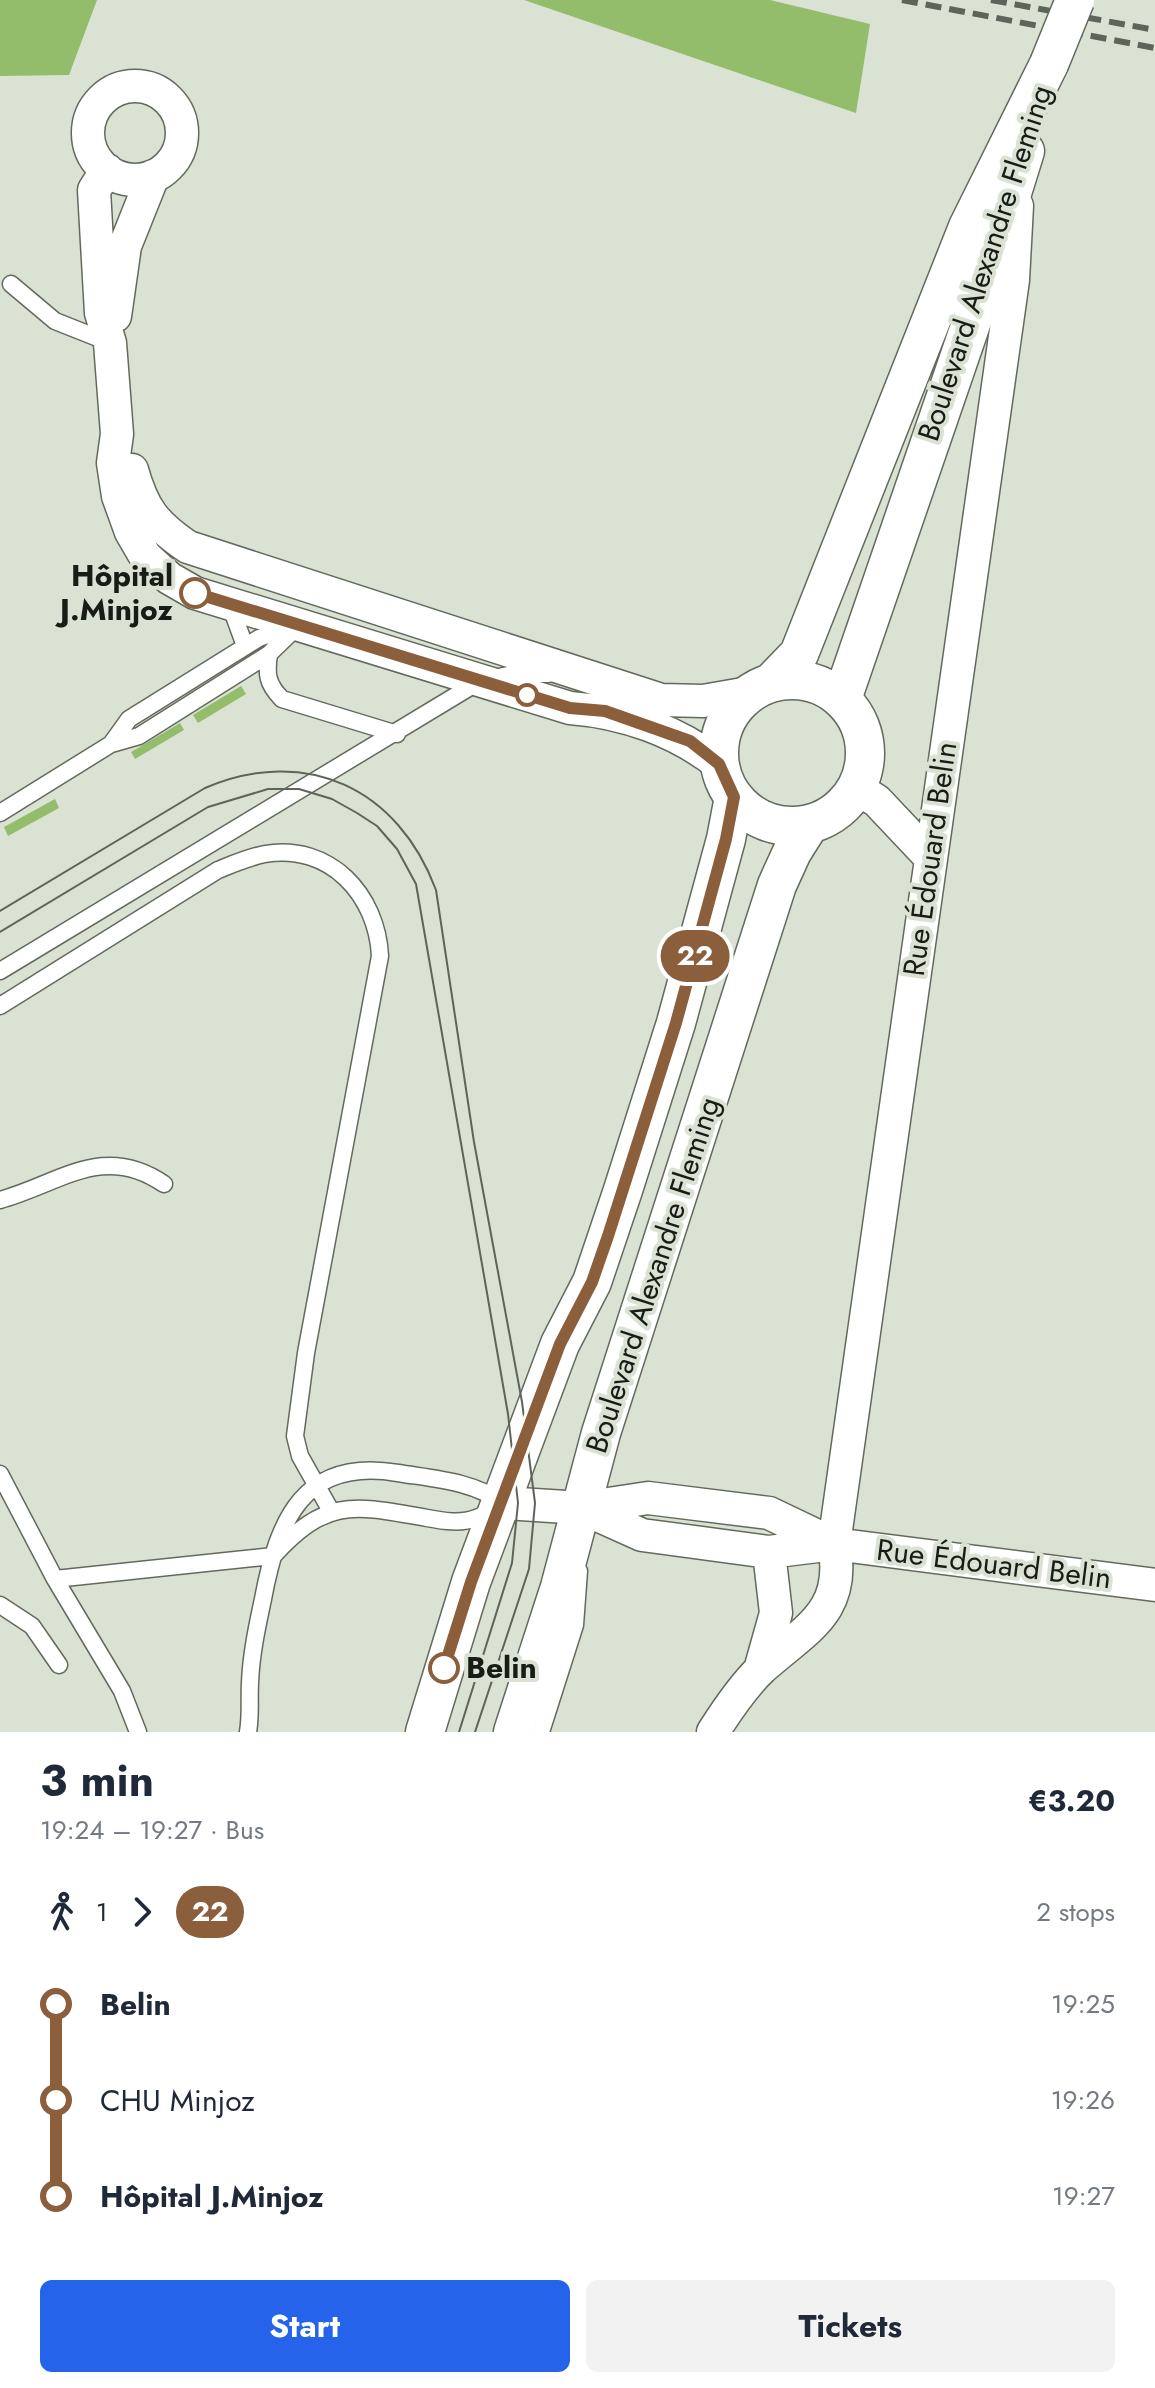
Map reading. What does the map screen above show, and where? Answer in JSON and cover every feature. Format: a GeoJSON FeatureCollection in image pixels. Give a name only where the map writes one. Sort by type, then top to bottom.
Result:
{"type":"FeatureCollection","features":[{"type":"Feature","properties":{"kind":"street"},"geometry":{"type":"LineString","coordinates":[[1049,64],[1075,0]]}},
{"type":"Feature","properties":{"kind":"street","name":"Boulevard Alexandre Fleming"},"geometry":{"type":"LineString","coordinates":[[842,699],[1019,174],[1049,64]]}},
{"type":"Feature","properties":{"kind":"street","name":"Boulevard Alexandre Fleming"},"geometry":{"type":"LineString","coordinates":[[760,688],[799,654],[968,227],[1049,64]]}},
{"type":"Feature","properties":{"kind":"street"},"geometry":{"type":"LineString","coordinates":[[141,86],[169,100],[182,129],[174,159],[153,176],[137,180],[107,170],[90,145],[92,115],[111,92],[141,86]]}},
{"type":"Feature","properties":{"kind":"street"},"geometry":{"type":"LineString","coordinates":[[107,170],[94,190],[101,313],[110,343],[117,434],[113,463],[118,496],[131,532],[145,556],[169,578],[195,593],[230,604],[570,708],[605,711],[690,741],[726,781],[748,813],[767,823],[788,827],[809,825],[829,817],[845,805],[857,788],[865,765],[865,741],[857,718],[842,699],[821,685],[797,679],[703,701],[661,700],[188,547],[161,528],[141,501],[117,434]]}},
{"type":"Feature","properties":{"kind":"street","name":"Rue Édouard Belin"},"geometry":{"type":"LineString","coordinates":[[713,1732],[760,1670],[822,1618],[839,1572],[834,1544],[929,856],[1013,280],[1019,174]]}},
{"type":"Feature","properties":{"kind":"street"},"geometry":{"type":"LineString","coordinates":[[110,343],[125,246],[153,176]]}},
{"type":"Feature","properties":{"kind":"street"},"geometry":{"type":"LineString","coordinates":[[299,625],[345,598]]}},
{"type":"Feature","properties":{"kind":"street"},"geometry":{"type":"LineString","coordinates":[[726,781],[724,724],[760,688]]}},
{"type":"Feature","properties":{"kind":"street","name":"Boulevard Alexandre Fleming"},"geometry":{"type":"LineString","coordinates":[[425,1732],[471,1582],[560,1344],[592,1282],[628,1175],[676,1023],[726,839],[726,781]]}},
{"type":"Feature","properties":{"kind":"street"},"geometry":{"type":"LineString","coordinates":[[857,788],[877,801],[929,856]]}},
{"type":"Feature","properties":{"kind":"street","name":"Boulevard Alexandre Fleming"},"geometry":{"type":"LineString","coordinates":[[513,1732],[582,1508],[601,1433],[777,885],[809,825]]}},
{"type":"Feature","properties":{"kind":"street","name":"Rue Édouard Belin"},"geometry":{"type":"LineString","coordinates":[[503,1503],[582,1508],[648,1498],[769,1513],[834,1544],[1155,1585]]}},
{"type":"Feature","properties":{"kind":"street"},"geometry":{"type":"LineString","coordinates":[[582,1508],[642,1535],[769,1552],[834,1544]]}},
{"type":"Feature","properties":{"kind":"street","name":"Rue Édouard Belin"},"geometry":{"type":"LineString","coordinates":[[760,1670],[776,1613],[769,1552]]}},
{"type":"Feature","properties":{"kind":"lane"},"geometry":{"type":"LineString","coordinates":[[11,284],[55,321],[110,343]]}},
{"type":"Feature","properties":{"kind":"lane"},"geometry":{"type":"LineString","coordinates":[[230,604],[245,646]]}},
{"type":"Feature","properties":{"kind":"lane"},"geometry":{"type":"LineString","coordinates":[[111,744],[129,719],[245,646],[299,625]]}},
{"type":"Feature","properties":{"kind":"lane"},"geometry":{"type":"LineString","coordinates":[[0,813],[111,744],[139,736],[269,654],[299,625]]}},
{"type":"Feature","properties":{"kind":"lane"},"geometry":{"type":"LineString","coordinates":[[269,654],[266,674],[271,688],[282,699],[397,734]]}},
{"type":"Feature","properties":{"kind":"lane"},"geometry":{"type":"LineString","coordinates":[[0,971],[397,734],[480,681],[513,674],[578,674]]}},
{"type":"Feature","properties":{"kind":"lane"},"geometry":{"type":"LineString","coordinates":[[180,895],[183,873],[197,852]]}},
{"type":"Feature","properties":{"kind":"lane"},"geometry":{"type":"LineString","coordinates":[[0,1006],[218,870],[247,858],[268,853],[308,855],[330,865],[351,881],[370,909],[379,931],[380,956],[295,1436],[300,1456],[331,1511]]}},
{"type":"Feature","properties":{"kind":"lane"},"geometry":{"type":"LineString","coordinates":[[0,1200],[84,1168],[99,1166],[145,1171],[164,1184]]}},
{"type":"Feature","properties":{"kind":"lane"},"geometry":{"type":"LineString","coordinates":[[55,1579],[273,1556],[299,1528],[331,1511],[391,1510],[447,1521],[475,1519],[503,1503],[486,1491],[461,1483],[382,1470],[347,1473],[316,1484],[296,1503],[282,1526],[273,1556],[253,1649],[248,1732]]}},
{"type":"Feature","properties":{"kind":"lane"},"geometry":{"type":"LineString","coordinates":[[0,1474],[55,1579],[122,1691],[138,1732]]}},
{"type":"Feature","properties":{"kind":"lane"},"geometry":{"type":"LineString","coordinates":[[541,1732],[575,1625],[582,1508]]}},
{"type":"Feature","properties":{"kind":"lane"},"geometry":{"type":"LineString","coordinates":[[0,1605],[32,1626],[59,1665]]}},
{"type":"Feature","properties":{"kind":"green space"},"geometry":{"type":"Polygon","coordinates":[[[0,0],[97,0],[69,75],[0,76],[0,0]]]}},
{"type":"Feature","properties":{"kind":"green space"},"geometry":{"type":"Polygon","coordinates":[[[524,0],[770,0],[870,24],[856,113],[524,0]]]}},
{"type":"Feature","properties":{"kind":"green space"},"geometry":{"type":"Polygon","coordinates":[[[241,686],[246,694],[198,723],[193,715],[241,686]]]}},
{"type":"Feature","properties":{"kind":"green space"},"geometry":{"type":"Polygon","coordinates":[[[180,723],[184,730],[135,759],[131,752],[180,723]]]}},
{"type":"Feature","properties":{"kind":"green space"},"geometry":{"type":"Polygon","coordinates":[[[55,799],[59,808],[8,836],[4,827],[55,799]]]}},
{"type":"Feature","properties":{"kind":"tram line"},"geometry":{"type":"LineString","coordinates":[[0,911],[205,788],[242,776],[278,771],[312,774],[344,785],[373,802],[398,825],[419,855],[436,890],[474,1142],[522,1402],[535,1503],[529,1569],[475,1732]]}},
{"type":"Feature","properties":{"kind":"tram line"},"geometry":{"type":"LineString","coordinates":[[0,932],[208,807],[268,789],[299,789],[332,799],[377,826],[397,849],[416,884],[508,1414],[518,1503],[512,1563],[459,1732]]}},
{"type":"Feature","properties":{"kind":"railway"},"geometry":{"type":"LineString","coordinates":[[902,0],[1155,48]]}},
{"type":"Feature","properties":{"kind":"railway"},"geometry":{"type":"LineString","coordinates":[[991,0],[1155,30]]}},
{"type":"Feature","properties":{"kind":"bus line","name":"22"},"geometry":{"type":"LineString","coordinates":[[195,593],[570,708],[605,711],[690,741],[719,764],[724,782],[734,797],[726,839],[676,1023],[608,1236],[592,1282],[560,1344],[471,1582],[444,1668]]}},
{"type":"Feature","properties":{"kind":"place","name":"Hôpital J.Minjoz"},"geometry":{"type":"Point","coordinates":[195,593]}},
{"type":"Feature","properties":{"kind":"place","name":"Belin"},"geometry":{"type":"Point","coordinates":[444,1668]}}]}
